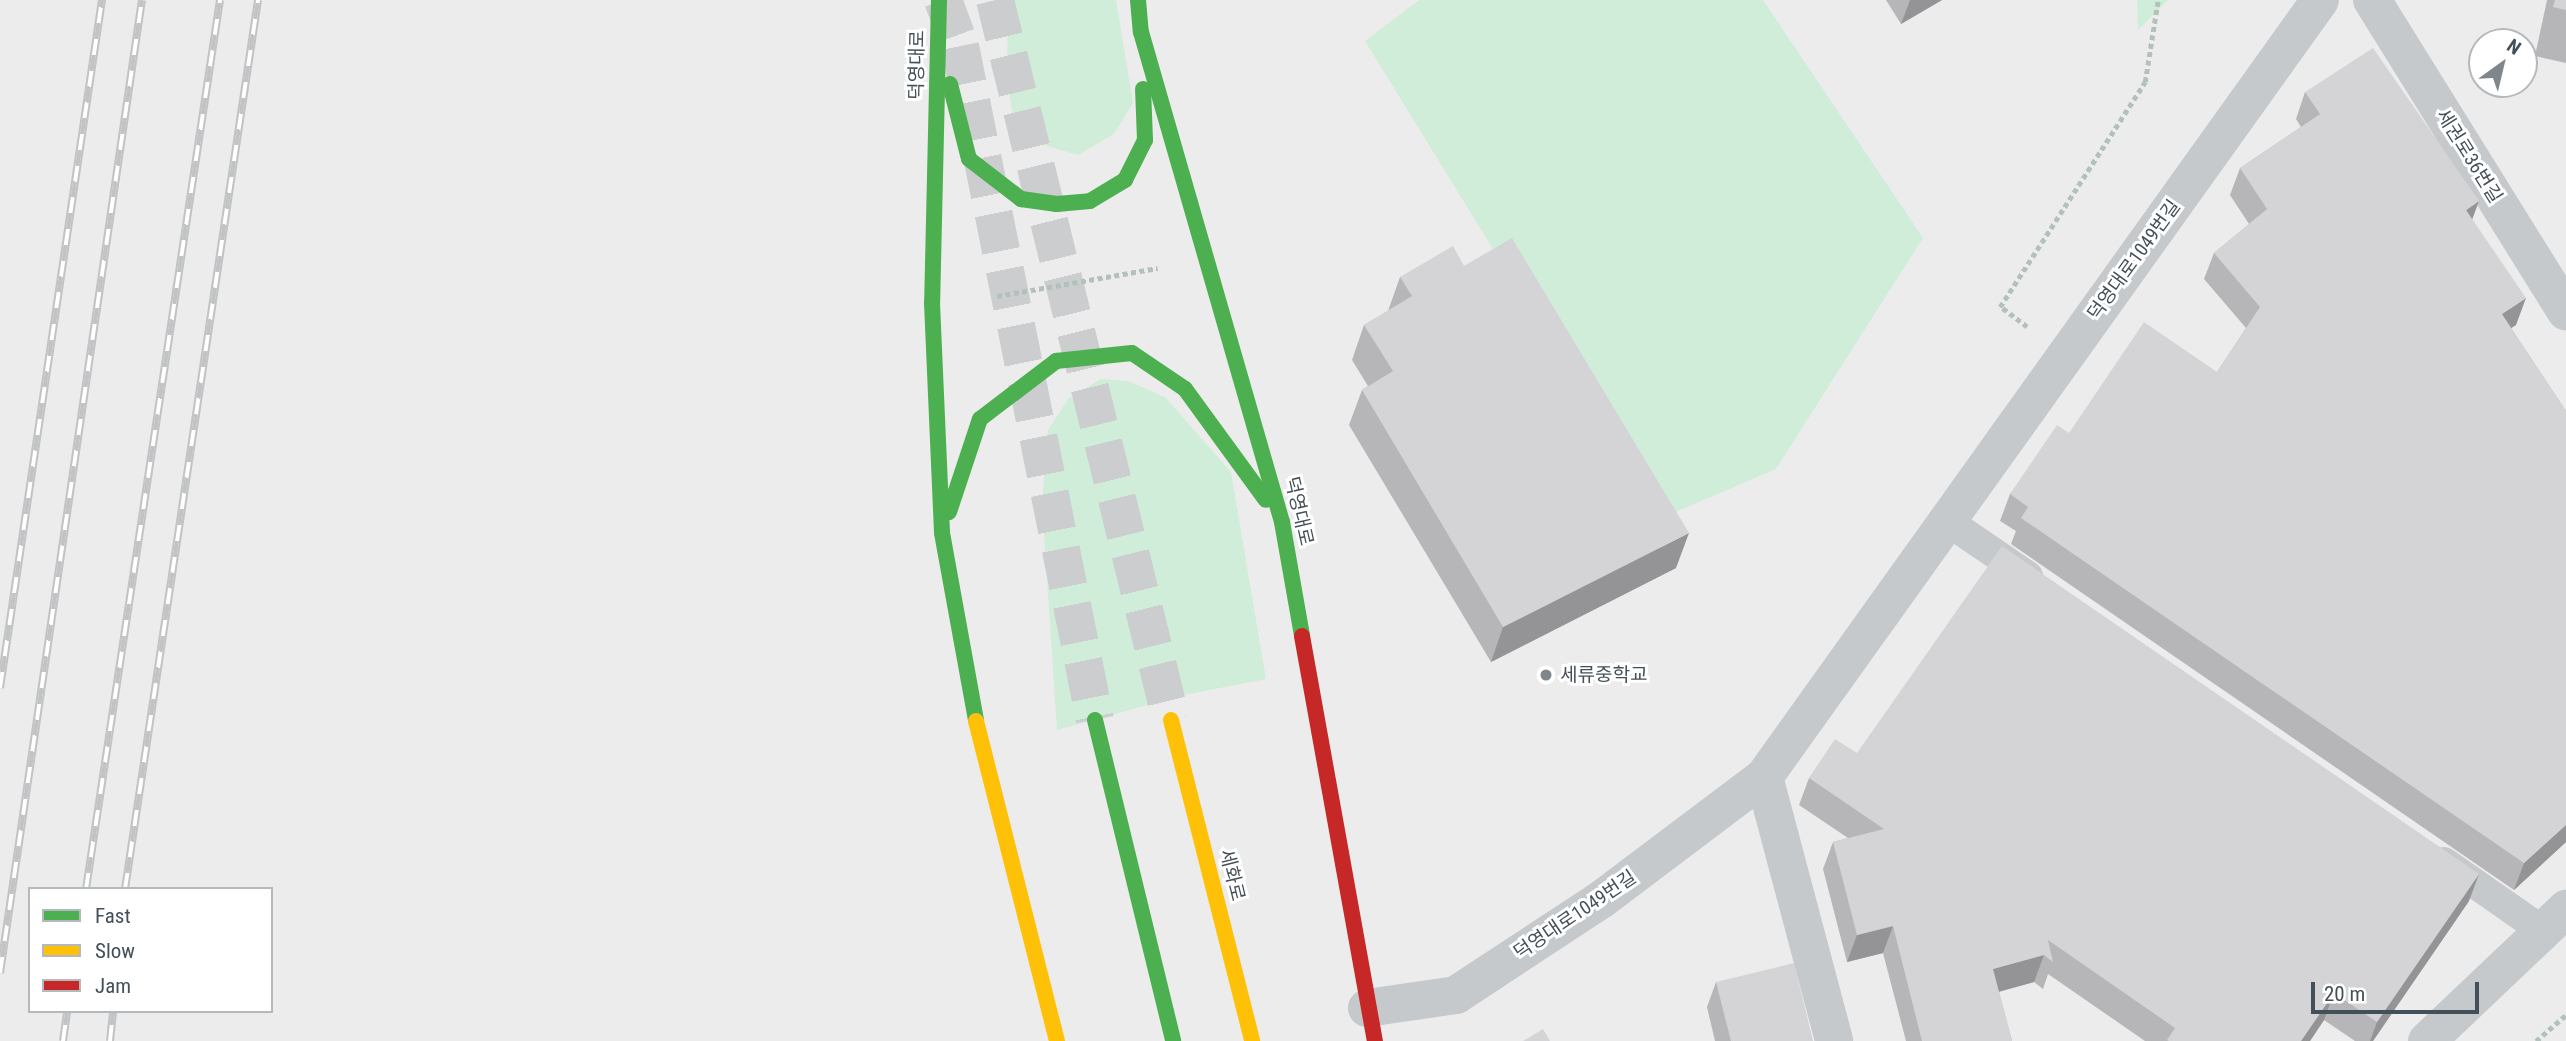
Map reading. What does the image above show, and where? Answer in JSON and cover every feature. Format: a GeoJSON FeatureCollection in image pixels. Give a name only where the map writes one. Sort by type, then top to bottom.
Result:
{"type":"FeatureCollection","features":[{"type":"Feature","properties":{"kind":"main road","name":"덕영대로"},"geometry":{"type":"LineString","coordinates":[[939,0],[932,303],[942,533],[982,756],[1057,1041]]}},
{"type":"Feature","properties":{"kind":"main road","name":"덕영대로"},"geometry":{"type":"LineString","coordinates":[[1138,0],[1141,32],[1282,522],[1371,1025]]}},
{"type":"Feature","properties":{"kind":"main road"},"geometry":{"type":"LineString","coordinates":[[938,38],[969,159],[1021,199],[1057,204],[1090,201],[1125,180],[1145,140],[1141,32]]}},
{"type":"Feature","properties":{"kind":"main road"},"geometry":{"type":"LineString","coordinates":[[942,533],[979,419],[1056,361],[1132,353],[1185,388],[1282,522]]}},
{"type":"Feature","properties":{"kind":"main road"},"geometry":{"type":"LineString","coordinates":[[1095,720],[1173,1041]]}},
{"type":"Feature","properties":{"kind":"main road","name":"세화로"},"geometry":{"type":"LineString","coordinates":[[1171,720],[1252,1041]]}},
{"type":"Feature","properties":{"kind":"street","name":"덕영대로1049번길"},"geometry":{"type":"LineString","coordinates":[[1371,1025],[1456,995],[1602,899],[1764,777],[2320,0]]}},
{"type":"Feature","properties":{"kind":"street","name":"세권로36번길"},"geometry":{"type":"LineString","coordinates":[[2372,0],[2566,312]]}},
{"type":"Feature","properties":{"kind":"street"},"geometry":{"type":"LineString","coordinates":[[1764,777],[1834,1041]]}},
{"type":"Feature","properties":{"kind":"street"},"geometry":{"type":"LineString","coordinates":[[2427,1041],[2555,920]]}},
{"type":"Feature","properties":{"kind":"lane"},"geometry":{"type":"LineString","coordinates":[[1947,521],[2050,592]]}},
{"type":"Feature","properties":{"kind":"lane"},"geometry":{"type":"LineString","coordinates":[[2417,844],[2555,920]]}},
{"type":"Feature","properties":{"kind":"path"},"geometry":{"type":"LineString","coordinates":[[2066,356],[2000,307],[2145,82],[2158,0]]}},
{"type":"Feature","properties":{"kind":"path"},"geometry":{"type":"LineString","coordinates":[[997,296],[1167,266]]}},
{"type":"Feature","properties":{"kind":"path"},"geometry":{"type":"LineString","coordinates":[[2536,1041],[2566,1016]]}},
{"type":"Feature","properties":{"kind":"green space"},"geometry":{"type":"Polygon","coordinates":[[[1008,0],[1116,0],[1133,103],[1114,134],[1078,155],[1016,137],[1007,78],[1008,0]]]}},
{"type":"Feature","properties":{"kind":"green space"},"geometry":{"type":"Polygon","coordinates":[[[1419,0],[1763,0],[1923,238],[1776,469],[1659,519],[1365,41],[1419,0]]]}},
{"type":"Feature","properties":{"kind":"green space"},"geometry":{"type":"Polygon","coordinates":[[[2137,0],[2168,0],[2138,30],[2137,0]]]}},
{"type":"Feature","properties":{"kind":"green space"},"geometry":{"type":"Polygon","coordinates":[[[1101,379],[1128,381],[1165,397],[1231,472],[1266,679],[1184,695],[1057,730],[1042,503],[1048,430],[1069,398],[1101,379]]]}},
{"type":"Feature","properties":{"kind":"building"},"geometry":{"type":"Polygon","coordinates":[[[2555,0],[2566,0],[2566,10],[2553,7],[2555,0]]]}},
{"type":"Feature","properties":{"kind":"building"},"geometry":{"type":"Polygon","coordinates":[[[2373,48],[2479,201],[2466,210],[2526,298],[2502,314],[2566,411],[2566,825],[2524,863],[2021,518],[2028,507],[2010,494],[2057,425],[2069,433],[2144,322],[2217,372],[2260,307],[2214,253],[2267,209],[2240,168],[2320,114],[2305,92],[2373,48]]]}},
{"type":"Feature","properties":{"kind":"building"},"geometry":{"type":"Polygon","coordinates":[[[1512,238],[1689,533],[1503,627],[1362,390],[1393,371],[1364,325],[1412,296],[1400,277],[1453,246],[1464,266],[1512,238]]]}},
{"type":"Feature","properties":{"kind":"building"},"geometry":{"type":"Polygon","coordinates":[[[2002,546],[2479,874],[2377,1022],[2334,993],[2301,1041],[2169,1041],[2167,1040],[2175,1028],[2048,940],[2053,962],[2044,955],[1993,969],[2012,1041],[1922,1041],[1893,926],[1857,935],[1833,842],[1884,829],[1809,778],[1835,739],[1857,753],[2002,546]]]}},
{"type":"Feature","properties":{"kind":"building"},"geometry":{"type":"Polygon","coordinates":[[[1794,963],[1813,1041],[1731,1041],[1716,982],[1794,963]]]}},
{"type":"Feature","properties":{"kind":"building"},"geometry":{"type":"Polygon","coordinates":[[[1543,1029],[1550,1041],[1523,1041],[1543,1029]]]}},
{"type":"Feature","properties":{"kind":"tunnel"},"geometry":{"type":"LineString","coordinates":[[943,0],[960,46],[1095,720]]}},
{"type":"Feature","properties":{"kind":"tunnel"},"geometry":{"type":"LineString","coordinates":[[995,0],[1171,720]]}},
{"type":"Feature","properties":{"kind":"railway"},"geometry":{"type":"LineString","coordinates":[[0,688],[102,0]]}},
{"type":"Feature","properties":{"kind":"railway"},"geometry":{"type":"LineString","coordinates":[[0,973],[142,0]]}},
{"type":"Feature","properties":{"kind":"railway"},"geometry":{"type":"LineString","coordinates":[[86,887],[220,0]]}},
{"type":"Feature","properties":{"kind":"railway"},"geometry":{"type":"LineString","coordinates":[[125,887],[258,0]]}},
{"type":"Feature","properties":{"kind":"railway"},"geometry":{"type":"LineString","coordinates":[[63,1041],[67,1013]]}},
{"type":"Feature","properties":{"kind":"railway"},"geometry":{"type":"LineString","coordinates":[[110,1041],[113,1013]]}},
{"type":"Feature","properties":{"kind":"traffic: fast"},"geometry":{"type":"LineString","coordinates":[[939,0],[932,303],[942,533],[976,721]]}},
{"type":"Feature","properties":{"kind":"traffic: fast"},"geometry":{"type":"LineString","coordinates":[[1138,0],[1141,32],[1282,522],[1302,636]]}},
{"type":"Feature","properties":{"kind":"traffic: fast"},"geometry":{"type":"LineString","coordinates":[[950,84],[969,159],[1021,199],[1057,204],[1090,201],[1125,180],[1145,140],[1143,89]]}},
{"type":"Feature","properties":{"kind":"traffic: fast"},"geometry":{"type":"LineString","coordinates":[[949,512],[980,419],[1056,361],[1132,353],[1185,389],[1266,500]]}},
{"type":"Feature","properties":{"kind":"traffic: fast"},"geometry":{"type":"LineString","coordinates":[[1095,720],[1173,1041]]}},
{"type":"Feature","properties":{"kind":"traffic: slow"},"geometry":{"type":"LineString","coordinates":[[1171,720],[1252,1041]]}},
{"type":"Feature","properties":{"kind":"traffic: slow"},"geometry":{"type":"LineString","coordinates":[[976,721],[1057,1041]]}},
{"type":"Feature","properties":{"kind":"traffic: jam"},"geometry":{"type":"LineString","coordinates":[[1302,636],[1375,1041]]}},
{"type":"Feature","properties":{"kind":"place","name":"세류중학교"},"geometry":{"type":"Point","coordinates":[1546,675]}}]}
